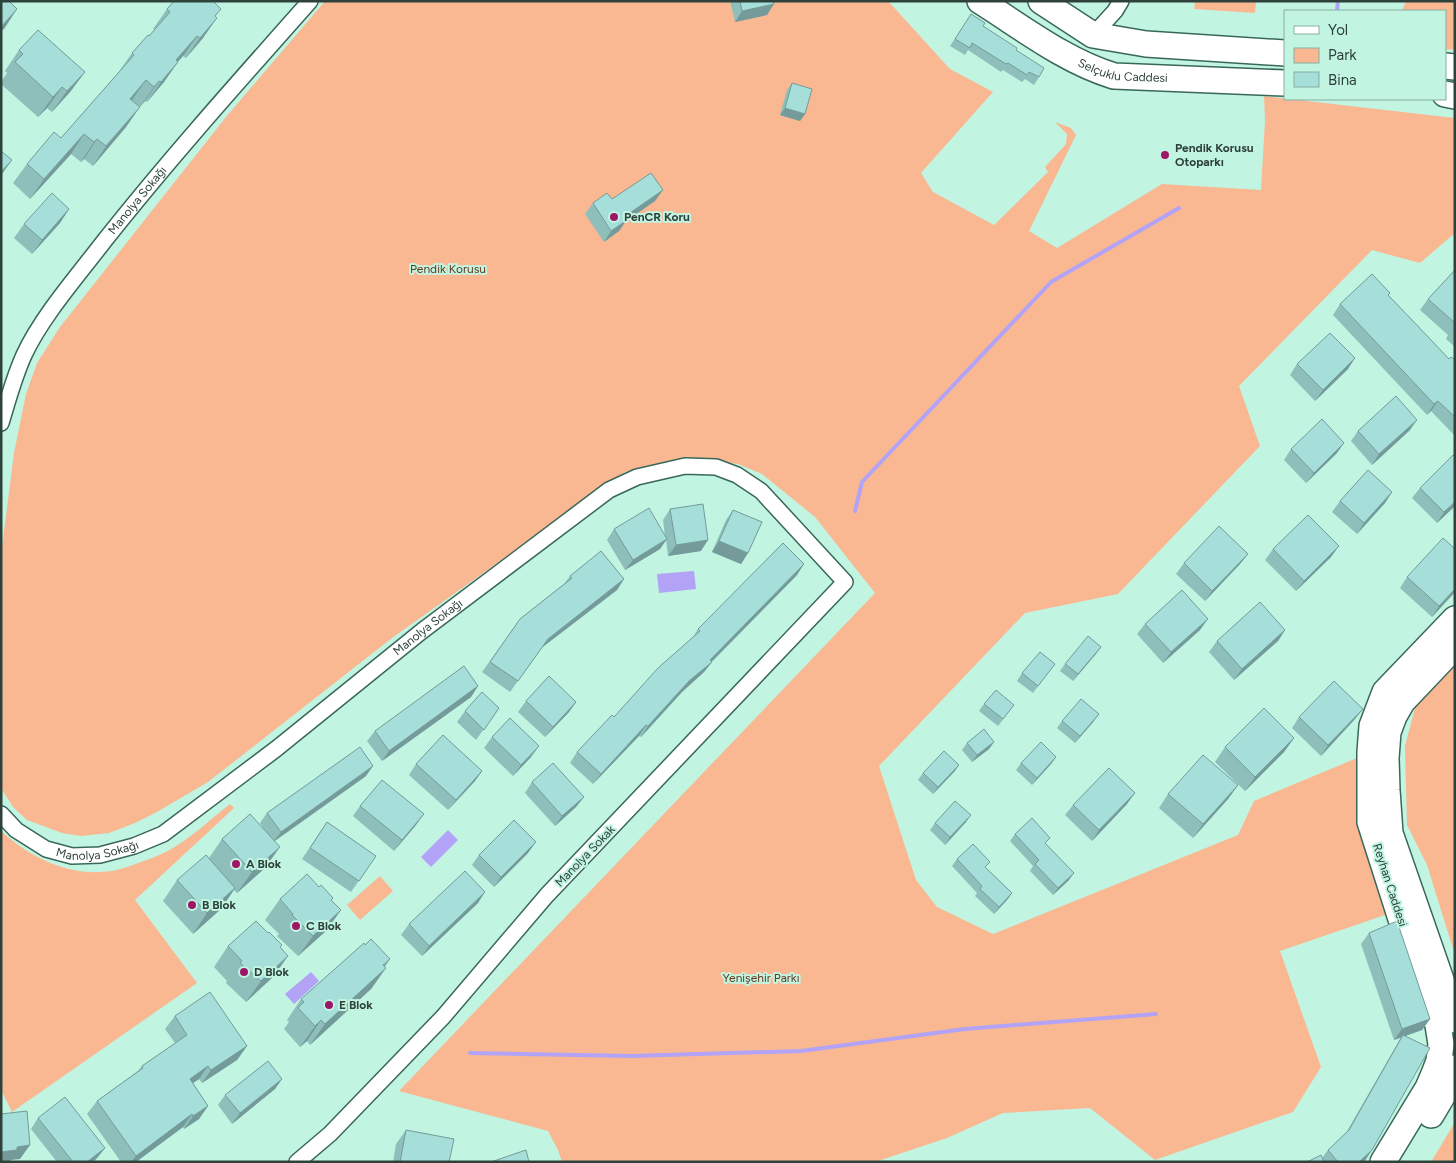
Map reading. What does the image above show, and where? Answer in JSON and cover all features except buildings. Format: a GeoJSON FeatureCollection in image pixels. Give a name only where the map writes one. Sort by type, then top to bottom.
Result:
{"type":"FeatureCollection","features":[{"type":"Feature","properties":{"kind":"main road","name":"Selçuklu Caddesi"},"geometry":{"type":"LineString","coordinates":[[980,1],[1072,59],[1090,69],[1114,76],[1284,83]]}},
{"type":"Feature","properties":{"kind":"main road"},"geometry":{"type":"LineString","coordinates":[[1041,1],[1093,36],[1146,44],[1284,53]]}},
{"type":"Feature","properties":{"kind":"main road","name":"Reyhan Caddesi"},"geometry":{"type":"LineString","coordinates":[[1383,1162],[1428,1088],[1438,1061],[1441,1044],[1438,1026],[1401,920],[1370,822],[1369,789],[1372,726],[1384,692],[1455,619]]}},
{"type":"Feature","properties":{"kind":"main road","name":"Reyhan Caddesi"},"geometry":{"type":"LineString","coordinates":[[1455,646],[1402,702],[1394,716],[1388,732],[1386,774],[1390,833],[1455,1020]]}},
{"type":"Feature","properties":{"kind":"main road"},"geometry":{"type":"LineString","coordinates":[[1402,1162],[1450,1083],[1455,1068]]}},
{"type":"Feature","properties":{"kind":"street","name":"Manolya Sokağı"},"geometry":{"type":"LineString","coordinates":[[1,423],[10,390],[25,354],[43,324],[80,272],[135,203],[310,1]]}},
{"type":"Feature","properties":{"kind":"street"},"geometry":{"type":"LineString","coordinates":[[1093,36],[1115,11],[1121,1]]}},
{"type":"Feature","properties":{"kind":"street","name":"Manolya Sokağı"},"geometry":{"type":"LineString","coordinates":[[1,814],[16,830],[46,849],[72,856],[100,856],[134,846],[163,834],[276,749],[422,631],[586,507],[609,490],[637,477],[686,466],[716,467],[737,475],[761,491],[845,582]]}},
{"type":"Feature","properties":{"kind":"street","name":"Manolya Sokak"},"geometry":{"type":"LineString","coordinates":[[297,1162],[330,1134],[443,1017],[547,895],[845,582]]}},
{"type":"Feature","properties":{"kind":"street","name":"Manolya Sokak"},"geometry":{"type":"LineString","coordinates":[[308,1162],[330,1134]]}},
{"type":"Feature","properties":{"kind":"green space"},"geometry":{"type":"Polygon","coordinates":[[[325,1],[888,1],[950,69],[993,92],[921,173],[933,192],[994,225],[1048,172],[1045,167],[1066,144],[1067,134],[1055,122],[1071,128],[1076,135],[1029,231],[1057,248],[1162,184],[1261,190],[1265,120],[1264,96],[1284,98],[1284,100],[1299,100],[1455,118],[1455,233],[1420,263],[1372,250],[1239,386],[1260,446],[1118,594],[1025,613],[879,766],[916,880],[937,907],[993,934],[1238,835],[1254,801],[1357,758],[1388,914],[1280,951],[1321,1067],[1293,1112],[1155,1160],[1090,1108],[1003,1113],[947,1138],[875,1162],[562,1162],[548,1131],[399,1091],[875,593],[815,517],[762,474],[738,464],[685,457],[625,472],[392,638],[208,782],[135,823],[109,833],[81,836],[62,833],[27,820],[13,807],[1,788],[1,555],[14,453],[26,394],[37,363],[60,327],[226,117],[325,1]]]}},
{"type":"Feature","properties":{"kind":"green space"},"geometry":{"type":"Polygon","coordinates":[[[1195,1],[1256,1],[1255,13],[1194,9],[1195,1]]]}},
{"type":"Feature","properties":{"kind":"green space"},"geometry":{"type":"Polygon","coordinates":[[[1406,1],[1455,1],[1455,50],[1446,49],[1446,10],[1402,10],[1406,1]]]}},
{"type":"Feature","properties":{"kind":"green space"},"geometry":{"type":"Polygon","coordinates":[[[1455,665],[1455,955],[1427,865],[1407,825],[1405,746],[1415,708],[1455,665]]]}},
{"type":"Feature","properties":{"kind":"green space"},"geometry":{"type":"Polygon","coordinates":[[[230,804],[234,808],[135,900],[197,983],[12,1112],[1,1090],[1,831],[26,850],[52,864],[81,871],[112,871],[141,862],[169,850],[195,833],[230,804]]]}},
{"type":"Feature","properties":{"kind":"green space"},"geometry":{"type":"Polygon","coordinates":[[[380,876],[393,891],[360,920],[347,905],[380,876]]]}},
{"type":"Feature","properties":{"kind":"green space"},"geometry":{"type":"Polygon","coordinates":[[[1455,1122],[1455,1162],[1431,1162],[1455,1122]]]}},
{"type":"Feature","properties":{"kind":"shaded area"},"geometry":{"type":"Polygon","coordinates":[[[694,571],[696,589],[659,593],[657,574],[694,571]]]}},
{"type":"Feature","properties":{"kind":"shaded area"},"geometry":{"type":"Polygon","coordinates":[[[448,830],[458,840],[431,867],[421,857],[448,830]]]}},
{"type":"Feature","properties":{"kind":"shaded area"},"geometry":{"type":"Polygon","coordinates":[[[311,972],[319,981],[294,1004],[285,994],[311,972]]]}},
{"type":"Feature","properties":{"kind":"waterway"},"geometry":{"type":"LineString","coordinates":[[1337,10],[1338,1]]}},
{"type":"Feature","properties":{"kind":"waterway"},"geometry":{"type":"LineString","coordinates":[[855,511],[862,482],[1051,282],[1179,208]]}},
{"type":"Feature","properties":{"kind":"waterway"},"geometry":{"type":"LineString","coordinates":[[470,1053],[631,1056],[801,1051],[965,1029],[1156,1014]]}},
{"type":"Feature","properties":{"kind":"place","name":"Pendik Korusu Otoparkı"},"geometry":{"type":"Point","coordinates":[1165,155]}},
{"type":"Feature","properties":{"kind":"place","name":"PenCR Koru"},"geometry":{"type":"Point","coordinates":[614,217]}},
{"type":"Feature","properties":{"kind":"place","name":"A Blok"},"geometry":{"type":"Point","coordinates":[236,864]}},
{"type":"Feature","properties":{"kind":"place","name":"B Blok"},"geometry":{"type":"Point","coordinates":[192,905]}},
{"type":"Feature","properties":{"kind":"place","name":"C Blok"},"geometry":{"type":"Point","coordinates":[296,926]}},
{"type":"Feature","properties":{"kind":"place","name":"D Blok"},"geometry":{"type":"Point","coordinates":[244,972]}},
{"type":"Feature","properties":{"kind":"place","name":"E Blok"},"geometry":{"type":"Point","coordinates":[329,1005]}},
{"type":"Feature","properties":{"kind":"park label","name":"Pendik Korusu"},"geometry":{"type":"Point","coordinates":[448,269]}},
{"type":"Feature","properties":{"kind":"park label","name":"Yenişehir Parkı"},"geometry":{"type":"Point","coordinates":[761,978]}}]}
